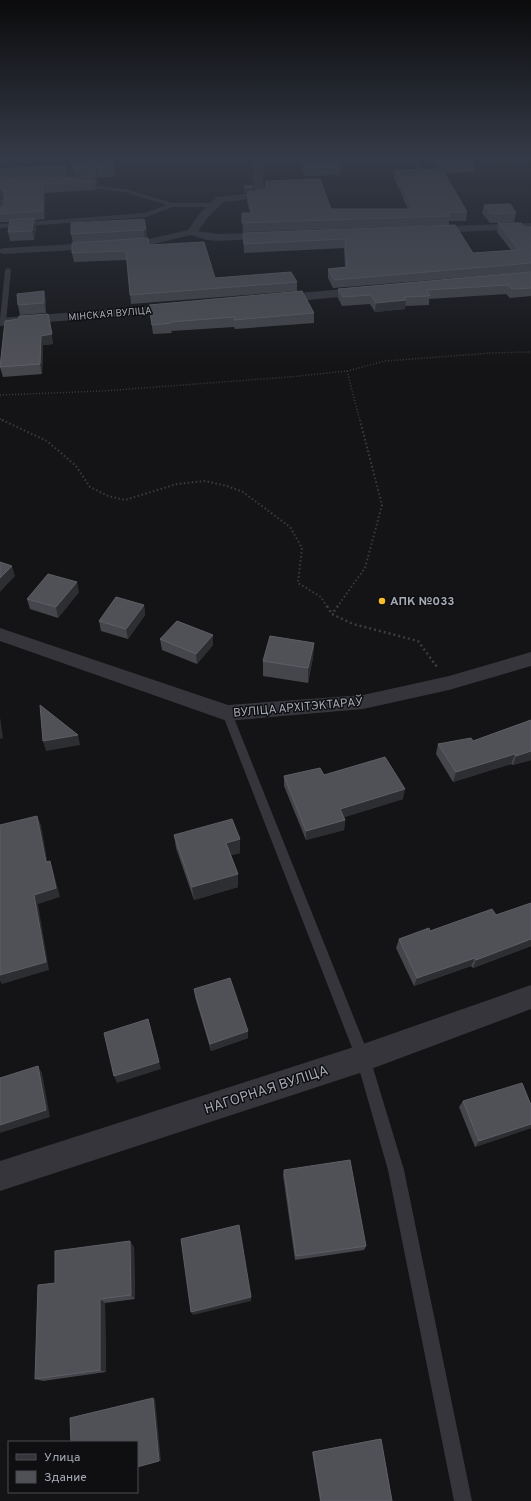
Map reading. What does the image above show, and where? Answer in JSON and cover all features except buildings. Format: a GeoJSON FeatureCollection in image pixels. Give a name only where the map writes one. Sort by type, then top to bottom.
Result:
{"type":"FeatureCollection","features":[{"type":"Feature","properties":{"kind":"street"},"geometry":{"type":"LineString","coordinates":[[4,252],[145,243],[192,232],[196,226]]}},
{"type":"Feature","properties":{"kind":"street"},"geometry":{"type":"LineString","coordinates":[[421,230],[530,226]]}},
{"type":"Feature","properties":{"kind":"street"},"geometry":{"type":"LineString","coordinates":[[192,232],[196,236],[208,238],[279,235]]}},
{"type":"Feature","properties":{"kind":"street"},"geometry":{"type":"LineString","coordinates":[[265,300],[382,290]]}},
{"type":"Feature","properties":{"kind":"street","name":"МІНСКАЯ ВУЛІЦА"},"geometry":{"type":"LineString","coordinates":[[2,322],[186,307]]}},
{"type":"Feature","properties":{"kind":"street","name":"ВУЛІЦА АРХІТЭКТАРАЎ"},"geometry":{"type":"LineString","coordinates":[[0,634],[227,713],[363,702],[449,683],[531,659]]}},
{"type":"Feature","properties":{"kind":"street","name":"НАГОРНАЯ ВУЛІЦА"},"geometry":{"type":"LineString","coordinates":[[0,1176],[363,1058],[531,997]]}},
{"type":"Feature","properties":{"kind":"lane"},"geometry":{"type":"LineString","coordinates":[[2,322],[8,270]]}},
{"type":"Feature","properties":{"kind":"lane"},"geometry":{"type":"LineString","coordinates":[[227,713],[363,1058],[396,1170],[463,1501]]}},
{"type":"Feature","properties":{"kind":"path"},"geometry":{"type":"LineString","coordinates":[[0,395],[103,391],[347,371],[385,361],[491,353],[531,352]]}},
{"type":"Feature","properties":{"kind":"path"},"geometry":{"type":"LineString","coordinates":[[332,614],[365,568],[382,505],[347,371]]}},
{"type":"Feature","properties":{"kind":"path"},"geometry":{"type":"LineString","coordinates":[[0,419],[47,441],[76,466],[90,487],[108,496],[125,500],[176,484],[205,481],[227,486],[243,492],[290,527],[302,548],[298,583],[321,597],[332,614],[353,624],[418,641],[449,683]]}},
{"type":"Feature","properties":{"kind":"place","name":"АПК №033"},"geometry":{"type":"Point","coordinates":[382,601]}}]}
